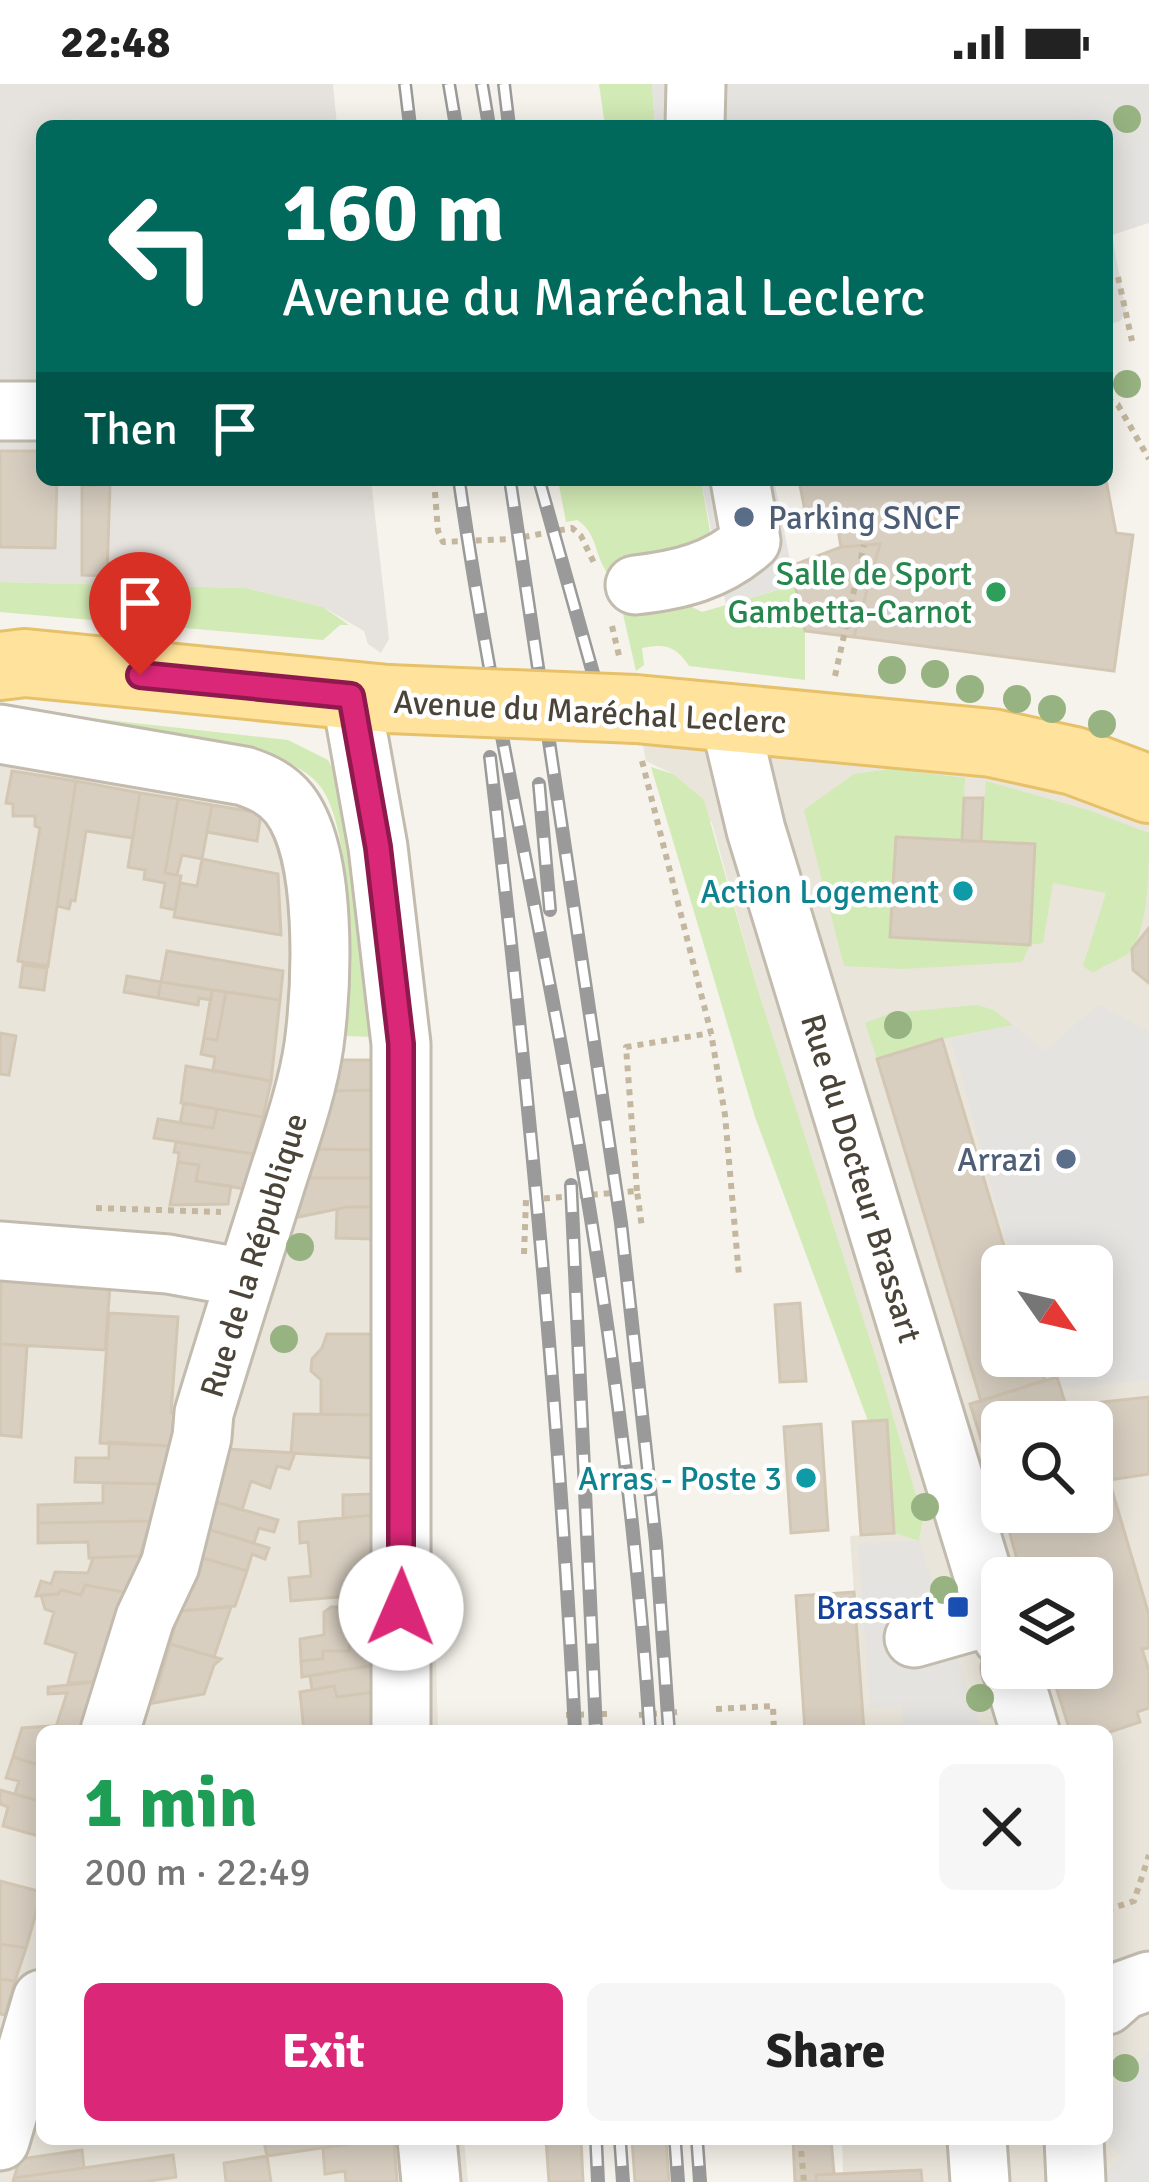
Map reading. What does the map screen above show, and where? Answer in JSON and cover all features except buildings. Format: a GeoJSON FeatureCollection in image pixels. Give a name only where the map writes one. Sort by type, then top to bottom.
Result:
{"type":"FeatureCollection","features":[{"type":"Feature","properties":{"kind":"main road","name":"Avenue du Maréchal Leclerc"},"geometry":{"type":"LineString","coordinates":[[8,661],[370,698],[632,706],[992,742],[1074,761],[1149,789]]}},
{"type":"Feature","properties":{"kind":"street"},"geometry":{"type":"LineString","coordinates":[[695,120],[696,84]]}},
{"type":"Feature","properties":{"kind":"street"},"geometry":{"type":"LineString","coordinates":[[0,411],[36,411]]}},
{"type":"Feature","properties":{"kind":"street"},"geometry":{"type":"LineString","coordinates":[[627,591],[725,564],[751,541],[741,486]]}},
{"type":"Feature","properties":{"kind":"street"},"geometry":{"type":"LineString","coordinates":[[370,698],[378,847],[401,1044],[401,1725]]}},
{"type":"Feature","properties":{"kind":"street","name":"Rue du Docteur Brassart"},"geometry":{"type":"LineString","coordinates":[[729,717],[756,830],[981,1568]]}},
{"type":"Feature","properties":{"kind":"street","name":"Rue de la République"},"geometry":{"type":"LineString","coordinates":[[0,734],[264,782],[290,805],[307,840],[313,872],[319,952],[314,1047],[204,1413],[170,1565],[145,1618],[112,1725]]}},
{"type":"Feature","properties":{"kind":"street"},"geometry":{"type":"LineString","coordinates":[[0,1251],[168,1264],[245,1278]]}},
{"type":"Feature","properties":{"kind":"street"},"geometry":{"type":"LineString","coordinates":[[914,1638],[981,1640]]}},
{"type":"Feature","properties":{"kind":"street","name":"Rue du Docteur Brassart"},"geometry":{"type":"LineString","coordinates":[[1018,1689],[1028,1725]]}},
{"type":"Feature","properties":{"kind":"street"},"geometry":{"type":"LineString","coordinates":[[0,2141],[36,2019]]}},
{"type":"Feature","properties":{"kind":"street"},"geometry":{"type":"LineString","coordinates":[[428,2145],[431,2182]]}},
{"type":"Feature","properties":{"kind":"street"},"geometry":{"type":"LineString","coordinates":[[977,2145],[980,2182]]}},
{"type":"Feature","properties":{"kind":"street"},"geometry":{"type":"LineString","coordinates":[[1074,2145],[1076,2182]]}},
{"type":"Feature","properties":{"kind":"path"},"geometry":{"type":"LineString","coordinates":[[1118,277],[1132,341]]}},
{"type":"Feature","properties":{"kind":"path"},"geometry":{"type":"LineString","coordinates":[[1113,402],[1149,459]]}},
{"type":"Feature","properties":{"kind":"path"},"geometry":{"type":"LineString","coordinates":[[434,486],[437,531],[443,542],[513,539],[572,528],[581,536],[603,582],[627,591],[612,625],[711,1034],[725,1115],[739,1276]]}},
{"type":"Feature","properties":{"kind":"path"},"geometry":{"type":"LineString","coordinates":[[832,694],[864,545]]}},
{"type":"Feature","properties":{"kind":"path"},"geometry":{"type":"LineString","coordinates":[[642,1228],[626,1047],[711,1034]]}},
{"type":"Feature","properties":{"kind":"path"},"geometry":{"type":"LineString","coordinates":[[524,1254],[526,1200],[638,1190]]}},
{"type":"Feature","properties":{"kind":"path"},"geometry":{"type":"LineString","coordinates":[[94,1208],[267,1213]]}},
{"type":"Feature","properties":{"kind":"path"},"geometry":{"type":"LineString","coordinates":[[716,1709],[773,1706],[774,1725]]}},
{"type":"Feature","properties":{"kind":"path"},"geometry":{"type":"LineString","coordinates":[[639,1714],[676,1712]]}},
{"type":"Feature","properties":{"kind":"path"},"geometry":{"type":"LineString","coordinates":[[566,1715],[607,1714]]}},
{"type":"Feature","properties":{"kind":"path"},"geometry":{"type":"LineString","coordinates":[[1113,1908],[1134,1900],[1149,1855]]}},
{"type":"Feature","properties":{"kind":"path"},"geometry":{"type":"LineString","coordinates":[[801,2145],[804,2182]]}},
{"type":"Feature","properties":{"kind":"shaded area"},"geometry":{"type":"Polygon","coordinates":[[[0,84],[333,84],[336,120],[36,120],[36,486],[372,486],[389,639],[381,653],[368,644],[364,631],[323,607],[246,588],[0,582],[0,84]]]}},
{"type":"Feature","properties":{"kind":"shaded area"},"geometry":{"type":"Polygon","coordinates":[[[652,84],[1149,84],[1149,223],[1113,235],[1113,120],[655,120],[652,84]]]}},
{"type":"Feature","properties":{"kind":"shaded area"},"geometry":{"type":"Polygon","coordinates":[[[1113,240],[1126,312],[1113,323],[1113,240]]]}},
{"type":"Feature","properties":{"kind":"shaded area","name":"Parking SNCF"},"geometry":{"type":"Polygon","coordinates":[[[702,486],[775,486],[795,585],[726,605],[702,486]]]}},
{"type":"Feature","properties":{"kind":"shaded area"},"geometry":{"type":"Polygon","coordinates":[[[636,710],[1149,789],[1149,2182],[922,2182],[921,2170],[843,2174],[842,2145],[1113,2145],[1113,1725],[864,1725],[850,1536],[894,1533],[919,1541],[923,1519],[756,984],[712,823],[673,774],[646,761],[636,710]]]}},
{"type":"Feature","properties":{"kind":"shaded area"},"geometry":{"type":"Polygon","coordinates":[[[0,734],[290,805],[312,1055],[430,1068],[430,1463],[438,1725],[36,1725],[36,2145],[465,2145],[468,2182],[0,2182],[0,734]]]}},
{"type":"Feature","properties":{"kind":"shaded area","name":"Arrazi"},"geometry":{"type":"Polygon","coordinates":[[[1098,1004],[1149,1031],[1149,1380],[1062,1389],[1057,1377],[1113,1377],[1113,1245],[1007,1245],[951,1039],[1013,1025],[1046,1051],[1098,1004]]]}},
{"type":"Feature","properties":{"kind":"shaded area"},"geometry":{"type":"Polygon","coordinates":[[[919,1541],[980,1725],[903,1725],[902,1707],[870,1708],[858,1544],[919,1541]]]}},
{"type":"Feature","properties":{"kind":"shaded area"},"geometry":{"type":"Polygon","coordinates":[[[1149,2051],[1149,2182],[1098,2182],[1121,2156],[1110,2145],[1113,2092],[1149,2051]]]}},
{"type":"Feature","properties":{"kind":"green space"},"geometry":{"type":"Polygon","coordinates":[[[599,84],[652,84],[655,120],[604,120],[599,84]]]}},
{"type":"Feature","properties":{"kind":"green space"},"geometry":{"type":"Polygon","coordinates":[[[559,486],[702,486],[714,554],[611,577],[584,525],[577,520],[566,522],[559,486]]]}},
{"type":"Feature","properties":{"kind":"green space"},"geometry":{"type":"Polygon","coordinates":[[[0,582],[246,588],[323,607],[349,625],[340,625],[323,640],[0,612],[0,582]]]}},
{"type":"Feature","properties":{"kind":"green space"},"geometry":{"type":"Polygon","coordinates":[[[795,585],[805,631],[805,680],[689,666],[664,646],[642,648],[644,665],[636,671],[623,614],[628,599],[680,601],[702,612],[795,585]]]}},
{"type":"Feature","properties":{"kind":"green space"},"geometry":{"type":"Polygon","coordinates":[[[54,714],[288,740],[328,760],[350,800],[373,1037],[345,1036],[349,907],[339,835],[320,786],[294,765],[263,753],[54,714]]]}},
{"type":"Feature","properties":{"kind":"green space"},"geometry":{"type":"Polygon","coordinates":[[[651,767],[673,774],[704,800],[756,984],[923,1519],[919,1541],[894,1533],[887,1421],[868,1421],[755,1117],[651,767]]]}},
{"type":"Feature","properties":{"kind":"green space"},"geometry":{"type":"Polygon","coordinates":[[[892,769],[965,778],[962,841],[896,838],[891,937],[1030,944],[1035,845],[981,841],[986,781],[1149,833],[1144,916],[1128,954],[1093,973],[1083,966],[1106,893],[1053,883],[1043,943],[1030,945],[1022,962],[903,969],[844,966],[804,810],[854,774],[892,769]]]}},
{"type":"Feature","properties":{"kind":"green space"},"geometry":{"type":"Polygon","coordinates":[[[977,1005],[994,1010],[1013,1025],[942,1039],[877,1059],[865,1023],[891,1013],[977,1005]]]}},
{"type":"Feature","properties":{"kind":"railway"},"geometry":{"type":"LineString","coordinates":[[405,84],[409,120]]}},
{"type":"Feature","properties":{"kind":"railway"},"geometry":{"type":"LineString","coordinates":[[449,84],[455,120]]}},
{"type":"Feature","properties":{"kind":"railway"},"geometry":{"type":"LineString","coordinates":[[482,84],[488,120]]}},
{"type":"Feature","properties":{"kind":"railway"},"geometry":{"type":"LineString","coordinates":[[504,84],[508,120]]}},
{"type":"Feature","properties":{"kind":"railway"},"geometry":{"type":"LineString","coordinates":[[460,486],[604,1301],[636,1558],[650,1725]]}},
{"type":"Feature","properties":{"kind":"railway"},"geometry":{"type":"LineString","coordinates":[[511,486],[621,1223],[656,1543],[669,1725]]}},
{"type":"Feature","properties":{"kind":"railway"},"geometry":{"type":"LineString","coordinates":[[541,486],[608,727]]}},
{"type":"Feature","properties":{"kind":"railway"},"geometry":{"type":"LineString","coordinates":[[490,757],[541,1243],[575,1725]]}},
{"type":"Feature","properties":{"kind":"railway"},"geometry":{"type":"LineString","coordinates":[[539,784],[550,910]]}},
{"type":"Feature","properties":{"kind":"railway"},"geometry":{"type":"LineString","coordinates":[[571,1185],[596,1725]]}},
{"type":"Feature","properties":{"kind":"railway"},"geometry":{"type":"LineString","coordinates":[[596,2145],[598,2182]]}},
{"type":"Feature","properties":{"kind":"railway"},"geometry":{"type":"LineString","coordinates":[[620,2145],[623,2182]]}},
{"type":"Feature","properties":{"kind":"railway"},"geometry":{"type":"LineString","coordinates":[[675,2145],[678,2182]]}},
{"type":"Feature","properties":{"kind":"railway"},"geometry":{"type":"LineString","coordinates":[[697,2145],[700,2182]]}},
{"type":"Feature","properties":{"kind":"place","name":"Parking SNCF"},"geometry":{"type":"Point","coordinates":[744,517]}},
{"type":"Feature","properties":{"kind":"place","name":"Salle de Sport Gambetta-Carnot"},"geometry":{"type":"Point","coordinates":[996,592]}},
{"type":"Feature","properties":{"kind":"place","name":"Action Logement"},"geometry":{"type":"Point","coordinates":[963,891]}},
{"type":"Feature","properties":{"kind":"place","name":"Arrazi"},"geometry":{"type":"Point","coordinates":[1066,1159]}},
{"type":"Feature","properties":{"kind":"place","name":"Arras - Poste 3"},"geometry":{"type":"Point","coordinates":[806,1478]}},
{"type":"Feature","properties":{"kind":"place","name":"Brassart"},"geometry":{"type":"Point","coordinates":[958,1607]}},
{"type":"Feature","properties":{"kind":"route"},"geometry":{"type":"LineString","coordinates":[[140,675],[351,696],[378,847],[401,1044],[401,1608]]}}]}
